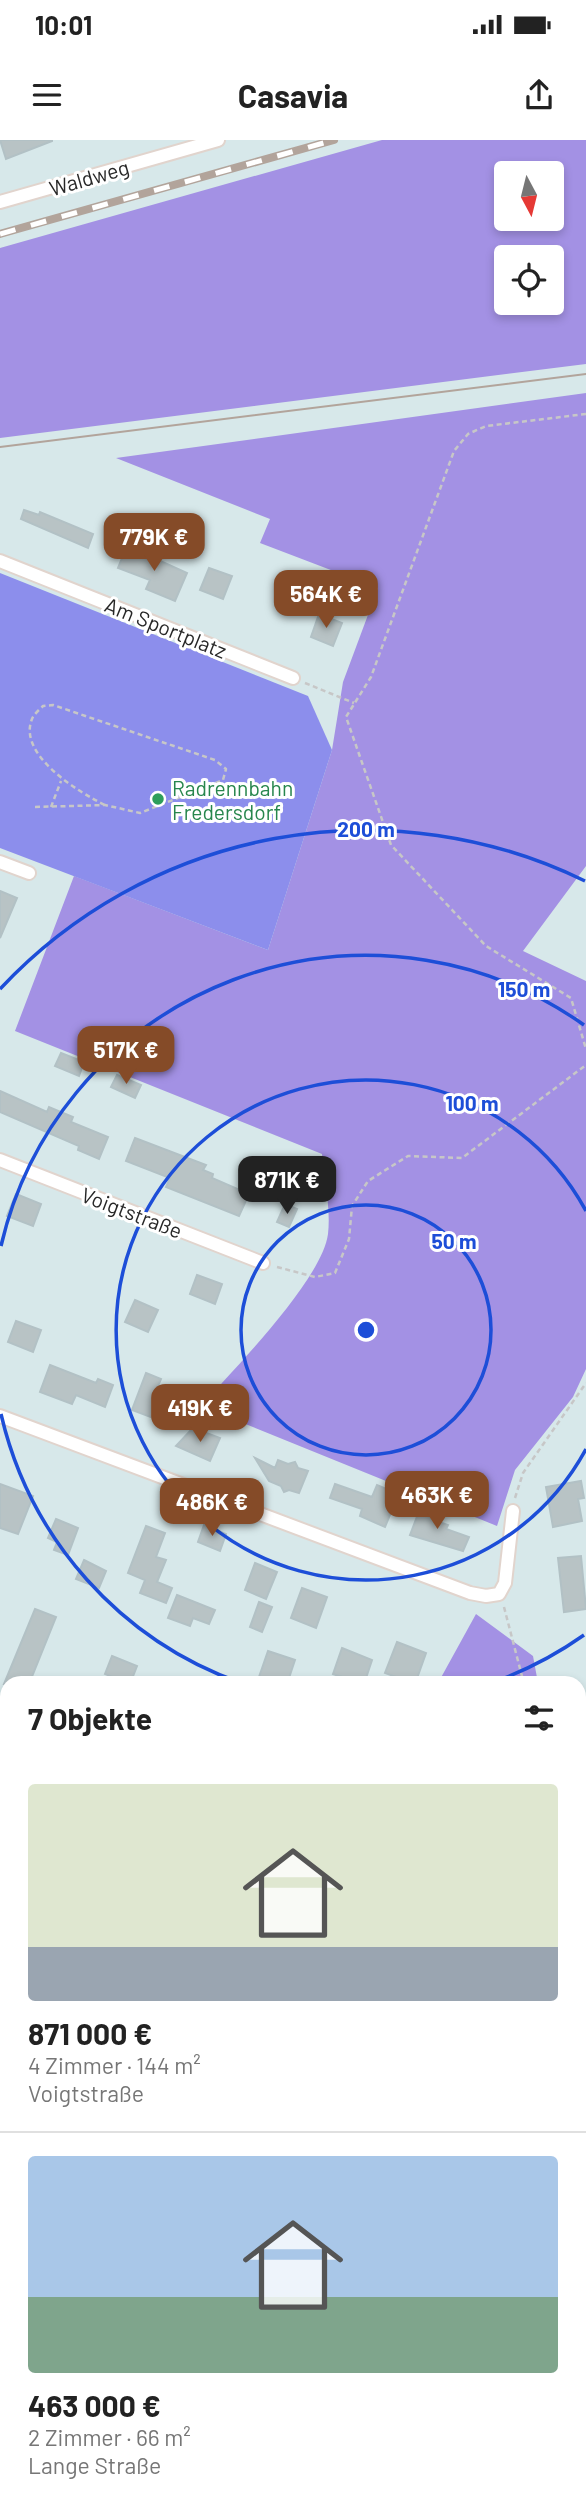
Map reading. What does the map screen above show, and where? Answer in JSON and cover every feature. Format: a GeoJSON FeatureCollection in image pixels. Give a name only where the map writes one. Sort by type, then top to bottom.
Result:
{"type":"FeatureCollection","features":[{"type":"Feature","properties":{"kind":"street","name":"Waldweg"},"geometry":{"type":"LineString","coordinates":[[0,202],[218,140]]}},
{"type":"Feature","properties":{"kind":"street","name":"Am Sportplatz"},"geometry":{"type":"LineString","coordinates":[[0,561],[293,678]]}},
{"type":"Feature","properties":{"kind":"street"},"geometry":{"type":"LineString","coordinates":[[0,862],[29,873]]}},
{"type":"Feature","properties":{"kind":"street","name":"Voigtstraße"},"geometry":{"type":"LineString","coordinates":[[0,1160],[263,1263]]}},
{"type":"Feature","properties":{"kind":"street"},"geometry":{"type":"LineString","coordinates":[[0,1416],[470,1593],[486,1596],[499,1594],[505,1583],[513,1511]]}},
{"type":"Feature","properties":{"kind":"path"},"geometry":{"type":"LineString","coordinates":[[586,414],[486,426],[468,434],[454,451],[371,677],[346,717],[391,845],[486,946],[571,998],[586,1049]]}},
{"type":"Feature","properties":{"kind":"path"},"geometry":{"type":"LineString","coordinates":[[293,678],[354,703]]}},
{"type":"Feature","properties":{"kind":"path"},"geometry":{"type":"LineString","coordinates":[[34,807],[105,805],[140,813],[223,780],[226,769],[215,760],[52,705],[43,706],[32,719],[31,731],[36,747],[61,780],[105,805]]}},
{"type":"Feature","properties":{"kind":"path"},"geometry":{"type":"LineString","coordinates":[[51,807],[61,780]]}},
{"type":"Feature","properties":{"kind":"path"},"geometry":{"type":"LineString","coordinates":[[263,1263],[315,1277],[335,1273],[349,1239],[352,1206],[368,1181],[408,1156],[463,1158],[586,1065]]}},
{"type":"Feature","properties":{"kind":"path"},"geometry":{"type":"LineString","coordinates":[[513,1511],[523,1473],[586,1383]]}},
{"type":"Feature","properties":{"kind":"path"},"geometry":{"type":"LineString","coordinates":[[499,1594],[512,1627],[522,1676]]}},
{"type":"Feature","properties":{"kind":"shaded area"},"geometry":{"type":"Polygon","coordinates":[[[382,140],[586,140],[586,364],[0,438],[0,248],[382,140]]]}},
{"type":"Feature","properties":{"kind":"shaded area"},"geometry":{"type":"Polygon","coordinates":[[[586,393],[586,866],[523,951],[586,981],[586,1369],[573,1397],[515,1470],[497,1526],[201,1406],[294,1299],[322,1253],[329,1224],[322,1154],[15,1031],[74,876],[268,950],[332,750],[343,682],[378,588],[260,543],[270,519],[116,458],[586,393]]]}},
{"type":"Feature","properties":{"kind":"shaded area","name":"Radrennbahn Fredersdorf"},"geometry":{"type":"Polygon","coordinates":[[[0,573],[308,696],[332,750],[268,950],[0,848],[0,573]]]}},
{"type":"Feature","properties":{"kind":"shaded area"},"geometry":{"type":"Polygon","coordinates":[[[476,1614],[533,1656],[537,1676],[442,1676],[476,1614]]]}},
{"type":"Feature","properties":{"kind":"building"},"geometry":{"type":"Polygon","coordinates":[[[0,140],[52,140],[52,141],[6,159],[0,140]]]}},
{"type":"Feature","properties":{"kind":"building"},"geometry":{"type":"Polygon","coordinates":[[[24,510],[39,515],[40,512],[93,534],[88,548],[21,519],[24,510]]]}},
{"type":"Feature","properties":{"kind":"building"},"geometry":{"type":"Polygon","coordinates":[[[127,546],[187,573],[175,601],[146,589],[150,580],[118,568],[127,546]]]}},
{"type":"Feature","properties":{"kind":"building"},"geometry":{"type":"Polygon","coordinates":[[[209,568],[232,576],[223,599],[200,590],[209,568]]]}},
{"type":"Feature","properties":{"kind":"building"},"geometry":{"type":"Polygon","coordinates":[[[319,614],[342,623],[333,646],[311,637],[319,614]]]}},
{"type":"Feature","properties":{"kind":"building"},"geometry":{"type":"Polygon","coordinates":[[[0,891],[17,898],[0,938],[0,891]]]}},
{"type":"Feature","properties":{"kind":"building"},"geometry":{"type":"Polygon","coordinates":[[[61,1053],[84,1062],[79,1076],[55,1066],[61,1053]]]}},
{"type":"Feature","properties":{"kind":"building"},"geometry":{"type":"Polygon","coordinates":[[[117,1075],[141,1085],[135,1098],[111,1087],[117,1075]]]}},
{"type":"Feature","properties":{"kind":"building"},"geometry":{"type":"Polygon","coordinates":[[[0,1091],[47,1112],[49,1107],[73,1117],[71,1122],[108,1137],[99,1159],[78,1150],[79,1146],[0,1112],[0,1091]]]}},
{"type":"Feature","properties":{"kind":"building"},"geometry":{"type":"Polygon","coordinates":[[[135,1138],[206,1165],[203,1170],[213,1174],[212,1178],[249,1194],[239,1216],[166,1187],[170,1178],[126,1161],[135,1138]]]}},
{"type":"Feature","properties":{"kind":"building"},"geometry":{"type":"Polygon","coordinates":[[[16,1194],[41,1204],[33,1226],[7,1216],[16,1194]]]}},
{"type":"Feature","properties":{"kind":"building"},"geometry":{"type":"Polygon","coordinates":[[[285,1204],[297,1209],[289,1227],[277,1222],[285,1204]]]}},
{"type":"Feature","properties":{"kind":"building"},"geometry":{"type":"Polygon","coordinates":[[[197,1275],[222,1284],[215,1304],[190,1294],[197,1275]]]}},
{"type":"Feature","properties":{"kind":"building"},"geometry":{"type":"Polygon","coordinates":[[[135,1300],[158,1310],[148,1332],[125,1322],[135,1300]]]}},
{"type":"Feature","properties":{"kind":"building"},"geometry":{"type":"Polygon","coordinates":[[[16,1321],[41,1330],[33,1352],[8,1342],[16,1321]]]}},
{"type":"Feature","properties":{"kind":"building"},"geometry":{"type":"Polygon","coordinates":[[[50,1365],[96,1383],[98,1379],[113,1385],[105,1407],[76,1395],[72,1404],[40,1392],[50,1365]]]}},
{"type":"Feature","properties":{"kind":"building"},"geometry":{"type":"Polygon","coordinates":[[[146,1373],[161,1379],[157,1388],[167,1392],[156,1419],[132,1410],[146,1373]]]}},
{"type":"Feature","properties":{"kind":"building"},"geometry":{"type":"Polygon","coordinates":[[[193,1428],[220,1438],[210,1461],[176,1446],[193,1428]]]}},
{"type":"Feature","properties":{"kind":"building"},"geometry":{"type":"Polygon","coordinates":[[[255,1458],[275,1468],[278,1460],[288,1464],[295,1462],[298,1468],[308,1471],[299,1493],[289,1490],[284,1492],[281,1486],[269,1481],[255,1458]]]}},
{"type":"Feature","properties":{"kind":"building"},"geometry":{"type":"Polygon","coordinates":[[[581,1481],[584,1498],[578,1499],[582,1521],[553,1527],[546,1487],[581,1481]]]}},
{"type":"Feature","properties":{"kind":"building"},"geometry":{"type":"Polygon","coordinates":[[[0,1484],[33,1496],[18,1534],[0,1528],[0,1484]]]}},
{"type":"Feature","properties":{"kind":"building"},"geometry":{"type":"Polygon","coordinates":[[[335,1484],[372,1497],[377,1485],[389,1490],[386,1496],[396,1500],[385,1527],[360,1516],[362,1509],[330,1498],[335,1484]]]}},
{"type":"Feature","properties":{"kind":"building"},"geometry":{"type":"Polygon","coordinates":[[[423,1509],[441,1516],[439,1522],[448,1525],[446,1529],[469,1537],[463,1551],[410,1535],[418,1514],[421,1516],[423,1509]]]}},
{"type":"Feature","properties":{"kind":"building"},"geometry":{"type":"Polygon","coordinates":[[[56,1519],[78,1528],[68,1555],[54,1550],[57,1542],[48,1538],[56,1519]]]}},
{"type":"Feature","properties":{"kind":"building"},"geometry":{"type":"Polygon","coordinates":[[[204,1525],[226,1534],[220,1551],[198,1542],[204,1525]]]}},
{"type":"Feature","properties":{"kind":"building"},"geometry":{"type":"Polygon","coordinates":[[[146,1526],[165,1533],[156,1557],[166,1560],[157,1582],[172,1588],[166,1603],[140,1593],[145,1580],[128,1573],[146,1526]]]}},
{"type":"Feature","properties":{"kind":"building"},"geometry":{"type":"Polygon","coordinates":[[[581,1556],[586,1609],[564,1612],[558,1558],[581,1556]]]}},
{"type":"Feature","properties":{"kind":"building"},"geometry":{"type":"Polygon","coordinates":[[[84,1560],[106,1571],[99,1588],[76,1579],[84,1560]]]}},
{"type":"Feature","properties":{"kind":"building"},"geometry":{"type":"Polygon","coordinates":[[[255,1563],[277,1572],[266,1599],[245,1590],[255,1563]]]}},
{"type":"Feature","properties":{"kind":"building"},"geometry":{"type":"Polygon","coordinates":[[[302,1588],[327,1597],[316,1628],[291,1618],[302,1588]]]}},
{"type":"Feature","properties":{"kind":"building"},"geometry":{"type":"Polygon","coordinates":[[[177,1595],[215,1610],[209,1624],[193,1618],[190,1626],[168,1618],[177,1595]]]}},
{"type":"Feature","properties":{"kind":"building"},"geometry":{"type":"Polygon","coordinates":[[[259,1602],[272,1607],[262,1632],[250,1627],[259,1602]]]}},
{"type":"Feature","properties":{"kind":"building"},"geometry":{"type":"Polygon","coordinates":[[[35,1609],[56,1617],[32,1676],[7,1676],[35,1609]]]}},
{"type":"Feature","properties":{"kind":"building"},"geometry":{"type":"Polygon","coordinates":[[[397,1642],[426,1653],[418,1676],[393,1676],[385,1673],[397,1642]]]}},
{"type":"Feature","properties":{"kind":"building"},"geometry":{"type":"Polygon","coordinates":[[[342,1648],[372,1660],[367,1676],[333,1674],[342,1648]]]}},
{"type":"Feature","properties":{"kind":"building"},"geometry":{"type":"Polygon","coordinates":[[[268,1651],[295,1660],[290,1676],[259,1676],[268,1651]]]}},
{"type":"Feature","properties":{"kind":"building"},"geometry":{"type":"Polygon","coordinates":[[[112,1656],[137,1666],[133,1676],[105,1674],[112,1656]]]}},
{"type":"Feature","properties":{"kind":"tram line"},"geometry":{"type":"LineString","coordinates":[[0,447],[586,374]]}},
{"type":"Feature","properties":{"kind":"railway"},"geometry":{"type":"LineString","coordinates":[[0,234],[334,140]]}},
{"type":"Feature","properties":{"kind":"place","name":"Radrennbahn Fredersdorf"},"geometry":{"type":"Point","coordinates":[158,799]}}]}
